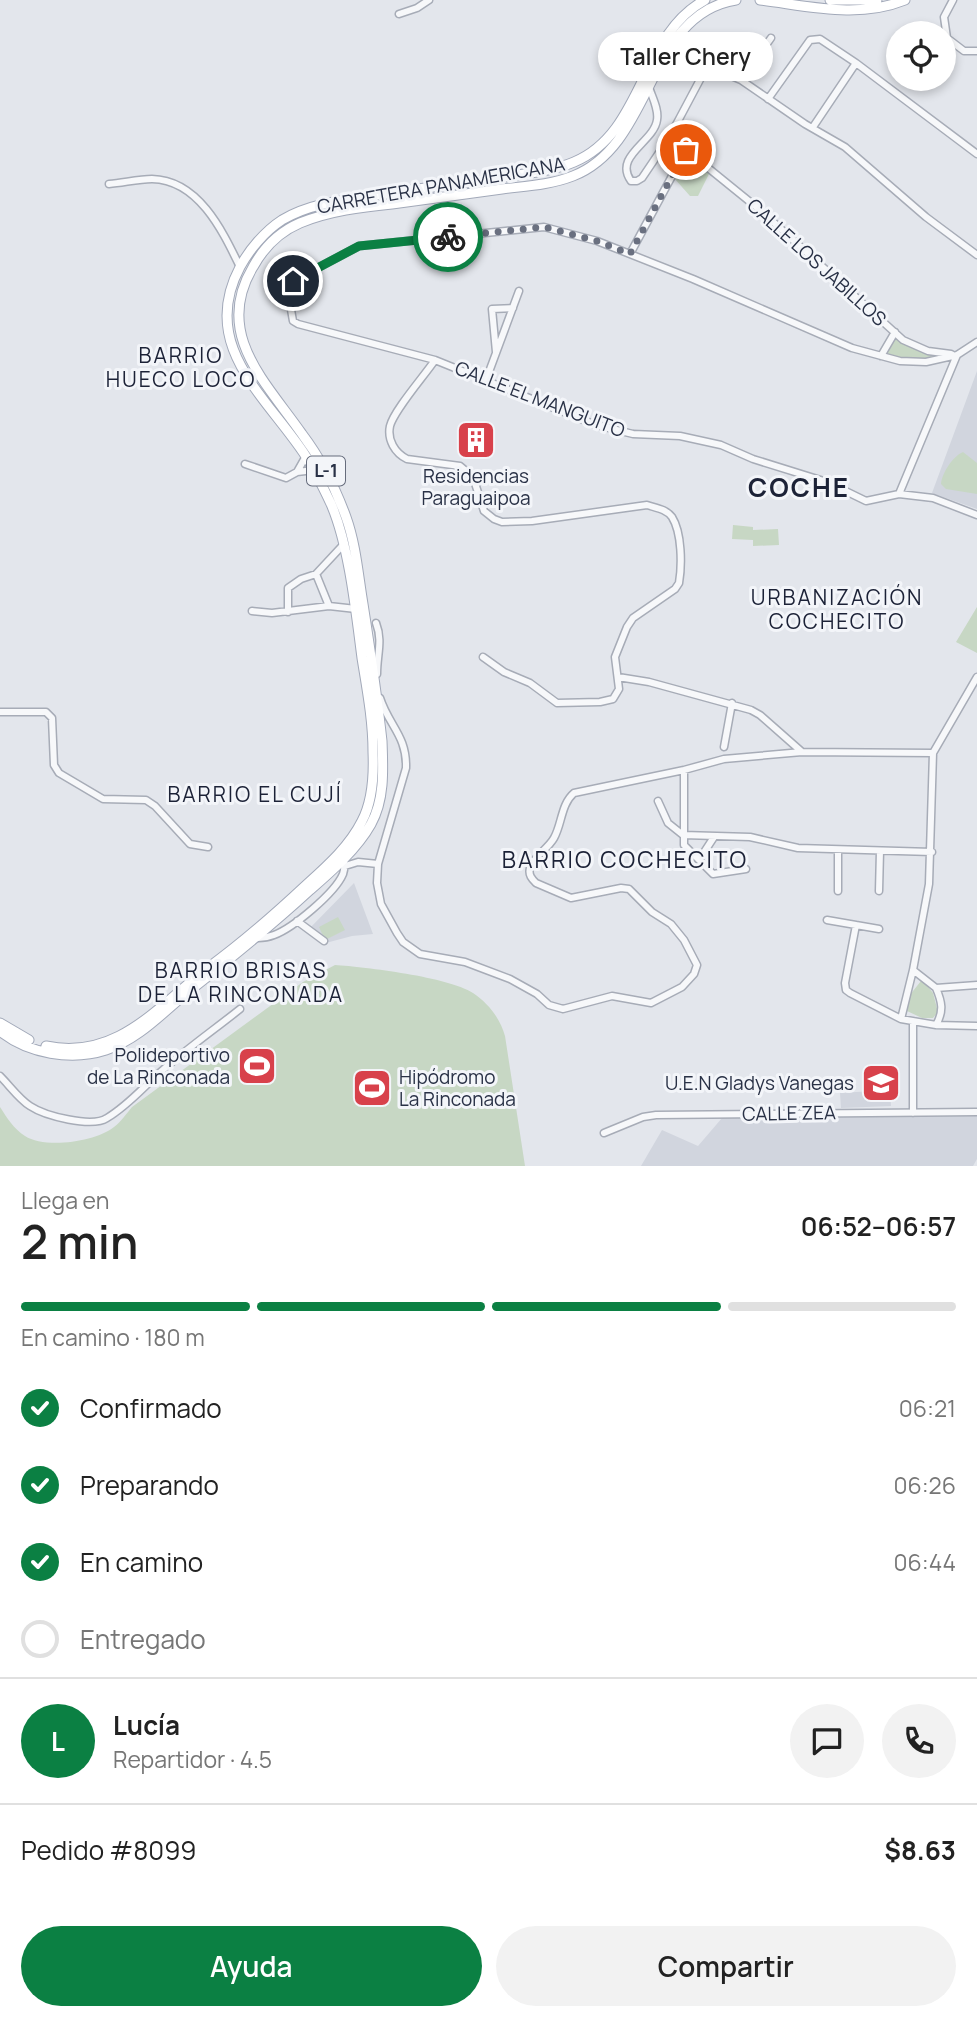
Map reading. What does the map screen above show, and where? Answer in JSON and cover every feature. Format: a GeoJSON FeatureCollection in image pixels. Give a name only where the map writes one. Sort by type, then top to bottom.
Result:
{"type":"FeatureCollection","features":[{"type":"Feature","properties":{"kind":"main road","name":"CARRETERA PANAMERICANA"},"geometry":{"type":"LineString","coordinates":[[0,1023],[21,1037],[51,1047],[91,1046],[115,1040],[142,1022],[251,935],[342,851],[364,818],[370,801],[373,773],[371,722],[356,609],[343,545],[335,515],[314,470],[254,390],[236,356],[228,310],[232,287],[240,267],[268,232],[282,220],[307,208],[360,197],[530,173],[580,159],[601,145],[614,130],[673,25],[705,0]]}},
{"type":"Feature","properties":{"kind":"main road","name":"CARRETERA PANAMERICANA"},"geometry":{"type":"LineString","coordinates":[[0,1031],[17,1042],[49,1053],[70,1055],[103,1051],[124,1042],[144,1030],[258,939],[344,862],[377,813],[381,794],[382,741],[373,655],[351,531],[334,486],[308,441],[261,380],[244,347],[238,311],[241,293],[249,273],[269,244],[287,229],[303,221],[369,207],[548,183],[580,173],[603,158],[628,129],[663,59],[687,26],[712,7],[736,0]]}},
{"type":"Feature","properties":{"kind":"main road"},"geometry":{"type":"LineString","coordinates":[[760,0],[853,11],[882,8],[905,0]]}},
{"type":"Feature","properties":{"kind":"main road"},"geometry":{"type":"LineString","coordinates":[[830,0],[877,0]]}},
{"type":"Feature","properties":{"kind":"street"},"geometry":{"type":"LineString","coordinates":[[399,14],[417,8],[429,0]]}},
{"type":"Feature","properties":{"kind":"street"},"geometry":{"type":"LineString","coordinates":[[953,0],[944,17],[947,38],[964,51],[977,51]]}},
{"type":"Feature","properties":{"kind":"street"},"geometry":{"type":"LineString","coordinates":[[741,80],[771,38]]}},
{"type":"Feature","properties":{"kind":"street"},"geometry":{"type":"LineString","coordinates":[[768,99],[810,40],[815,38],[826,41],[977,154]]}},
{"type":"Feature","properties":{"kind":"street"},"geometry":{"type":"LineString","coordinates":[[813,127],[856,63]]}},
{"type":"Feature","properties":{"kind":"street"},"geometry":{"type":"LineString","coordinates":[[649,87],[657,112],[657,123],[631,155],[626,166],[631,181],[642,178],[669,138],[703,74],[709,69],[715,69],[741,80],[845,147],[926,217],[977,256]]}},
{"type":"Feature","properties":{"kind":"street","name":"CALLE LOS JABILLOS"},"geometry":{"type":"LineString","coordinates":[[630,254],[686,150],[760,209],[903,340],[928,351],[957,355]]}},
{"type":"Feature","properties":{"kind":"street"},"geometry":{"type":"LineString","coordinates":[[109,184],[153,179],[179,186],[206,208],[223,232],[240,267]]}},
{"type":"Feature","properties":{"kind":"street","name":"CALLE EL MANGUITO"},"geometry":{"type":"LineString","coordinates":[[630,254],[597,241],[544,227],[367,245],[359,246],[293,281],[287,290],[293,321],[298,324],[435,360],[596,425],[633,435],[680,436],[721,445],[753,459],[827,482],[866,500],[900,494],[933,498],[977,515]]}},
{"type":"Feature","properties":{"kind":"street"},"geometry":{"type":"LineString","coordinates":[[630,254],[852,348],[900,361],[926,362],[957,355],[977,342]]}},
{"type":"Feature","properties":{"kind":"street"},"geometry":{"type":"LineString","coordinates":[[486,380],[519,291]]}},
{"type":"Feature","properties":{"kind":"street"},"geometry":{"type":"LineString","coordinates":[[496,355],[491,312],[495,308],[513,309]]}},
{"type":"Feature","properties":{"kind":"street"},"geometry":{"type":"LineString","coordinates":[[881,356],[895,332]]}},
{"type":"Feature","properties":{"kind":"street"},"geometry":{"type":"LineString","coordinates":[[900,494],[957,355]]}},
{"type":"Feature","properties":{"kind":"street"},"geometry":{"type":"LineString","coordinates":[[435,360],[390,426],[391,442],[399,456],[460,466],[473,477],[484,511],[494,519],[511,523],[647,505],[663,509],[671,517],[677,532],[680,564],[678,583],[675,589],[633,618],[627,627],[615,657],[618,693],[611,701],[563,704],[552,701],[530,683],[505,672],[483,657]]}},
{"type":"Feature","properties":{"kind":"street"},"geometry":{"type":"LineString","coordinates":[[297,472],[306,456]]}},
{"type":"Feature","properties":{"kind":"street"},"geometry":{"type":"LineString","coordinates":[[245,464],[286,478],[297,472],[314,470]]}},
{"type":"Feature","properties":{"kind":"street"},"geometry":{"type":"LineString","coordinates":[[288,612],[288,588],[301,579],[316,574],[343,545]]}},
{"type":"Feature","properties":{"kind":"street"},"geometry":{"type":"LineString","coordinates":[[316,574],[329,606]]}},
{"type":"Feature","properties":{"kind":"street"},"geometry":{"type":"LineString","coordinates":[[252,611],[288,612],[329,606],[356,609]]}},
{"type":"Feature","properties":{"kind":"street"},"geometry":{"type":"LineString","coordinates":[[376,623],[381,636],[373,655],[380,696],[394,728],[404,741],[407,753],[406,768],[378,864],[377,883],[382,904],[403,942],[419,954],[465,962],[510,979],[555,1008],[563,1009],[612,996],[651,1003],[682,987],[697,965],[684,940],[671,924],[652,912],[629,889],[621,888],[571,898],[536,883],[531,878],[530,869],[552,843],[559,830],[566,802],[574,793],[724,759],[802,752],[933,753]]}},
{"type":"Feature","properties":{"kind":"street"},"geometry":{"type":"LineString","coordinates":[[618,677],[732,703],[761,715],[802,752]]}},
{"type":"Feature","properties":{"kind":"street"},"geometry":{"type":"LineString","coordinates":[[901,1019],[929,884],[933,753],[977,677]]}},
{"type":"Feature","properties":{"kind":"street"},"geometry":{"type":"LineString","coordinates":[[724,747],[732,703]]}},
{"type":"Feature","properties":{"kind":"street"},"geometry":{"type":"LineString","coordinates":[[0,712],[46,712],[52,718],[54,765],[59,773],[103,799],[146,800],[155,806],[190,844],[208,847]]}},
{"type":"Feature","properties":{"kind":"street"},"geometry":{"type":"LineString","coordinates":[[684,770],[683,835],[687,850],[715,874],[746,869]]}},
{"type":"Feature","properties":{"kind":"street"},"geometry":{"type":"LineString","coordinates":[[658,801],[668,823],[683,835],[750,836],[798,848],[932,852]]}},
{"type":"Feature","properties":{"kind":"street"},"geometry":{"type":"LineString","coordinates":[[699,860],[714,837]]}},
{"type":"Feature","properties":{"kind":"street"},"geometry":{"type":"LineString","coordinates":[[838,850],[838,891]]}},
{"type":"Feature","properties":{"kind":"street"},"geometry":{"type":"LineString","coordinates":[[879,891],[880,851]]}},
{"type":"Feature","properties":{"kind":"street"},"geometry":{"type":"LineString","coordinates":[[258,939],[274,936],[297,921],[333,889],[343,874],[344,862],[378,864]]}},
{"type":"Feature","properties":{"kind":"street"},"geometry":{"type":"LineString","coordinates":[[827,920],[879,929]]}},
{"type":"Feature","properties":{"kind":"street"},"geometry":{"type":"LineString","coordinates":[[297,921],[324,941]]}},
{"type":"Feature","properties":{"kind":"street"},"geometry":{"type":"LineString","coordinates":[[856,925],[846,990],[901,1019],[936,1025],[977,1026]]}},
{"type":"Feature","properties":{"kind":"street"},"geometry":{"type":"LineString","coordinates":[[913,970],[936,988],[942,1000],[942,1014],[936,1025]]}},
{"type":"Feature","properties":{"kind":"street"},"geometry":{"type":"LineString","coordinates":[[936,988],[977,985]]}},
{"type":"Feature","properties":{"kind":"street"},"geometry":{"type":"LineString","coordinates":[[0,1076],[30,1106],[41,1112],[85,1123],[96,1123],[106,1119],[143,1090],[163,1070],[240,1009]]}},
{"type":"Feature","properties":{"kind":"street"},"geometry":{"type":"LineString","coordinates":[[913,1021],[913,1113]]}},
{"type":"Feature","properties":{"kind":"street","name":"CALLE ZEA"},"geometry":{"type":"LineString","coordinates":[[604,1133],[643,1117],[656,1115],[977,1112]]}},
{"type":"Feature","properties":{"kind":"shaded area"},"geometry":{"type":"Polygon","coordinates":[[[977,371],[977,509],[932,493],[977,371]]]}},
{"type":"Feature","properties":{"kind":"shaded area"},"geometry":{"type":"Polygon","coordinates":[[[354,883],[373,934],[322,944],[307,931],[354,883]]]}},
{"type":"Feature","properties":{"kind":"shaded area","name":"U.E.N Gladys Vanegas"},"geometry":{"type":"Polygon","coordinates":[[[889,1073],[891,1106],[841,1108],[840,1093],[873,1091],[872,1074],[889,1073]]]}},
{"type":"Feature","properties":{"kind":"shaded area"},"geometry":{"type":"Polygon","coordinates":[[[977,1116],[977,1159],[973,1166],[641,1166],[662,1130],[698,1146],[722,1118],[977,1116]]]}},
{"type":"Feature","properties":{"kind":"green space"},"geometry":{"type":"Polygon","coordinates":[[[687,157],[709,174],[698,196],[690,196],[674,178],[687,157]]]}},
{"type":"Feature","properties":{"kind":"green space"},"geometry":{"type":"Polygon","coordinates":[[[895,334],[902,341],[953,355],[918,360],[883,355],[895,334]]]}},
{"type":"Feature","properties":{"kind":"green space"},"geometry":{"type":"Polygon","coordinates":[[[963,452],[977,463],[977,494],[946,489],[941,484],[949,465],[963,452]]]}},
{"type":"Feature","properties":{"kind":"green space"},"geometry":{"type":"Polygon","coordinates":[[[733,525],[753,527],[753,530],[778,529],[779,545],[753,546],[753,540],[732,539],[733,525]]]}},
{"type":"Feature","properties":{"kind":"green space"},"geometry":{"type":"Polygon","coordinates":[[[977,607],[977,653],[956,642],[977,607]]]}},
{"type":"Feature","properties":{"kind":"green space"},"geometry":{"type":"Polygon","coordinates":[[[338,917],[345,930],[325,940],[319,927],[338,917]]]}},
{"type":"Feature","properties":{"kind":"green space","name":"Polideportivo de La Rinconada"},"geometry":{"type":"Polygon","coordinates":[[[335,965],[446,982],[473,993],[484,1001],[497,1017],[505,1036],[525,1166],[0,1166],[0,1107],[17,1130],[34,1140],[57,1143],[95,1137],[114,1127],[132,1107],[303,982],[335,965]]]}},
{"type":"Feature","properties":{"kind":"green space"},"geometry":{"type":"Polygon","coordinates":[[[921,981],[933,993],[938,1012],[933,1018],[922,1018],[907,1011],[909,996],[921,981]]]}},
{"type":"Feature","properties":{"kind":"way so far"},"geometry":{"type":"LineString","coordinates":[[448,237],[544,227],[597,241],[630,254],[686,150]]}},
{"type":"Feature","properties":{"kind":"place","name":"Taller Chery"},"geometry":{"type":"Point","coordinates":[686,150]}},
{"type":"Feature","properties":{"kind":"place","name":"Residencias Paraguaipoa"},"geometry":{"type":"Point","coordinates":[476,440]}},
{"type":"Feature","properties":{"kind":"place","name":"Polideportivo de La Rinconada"},"geometry":{"type":"Point","coordinates":[257,1066]}},
{"type":"Feature","properties":{"kind":"place","name":"U.E.N Gladys Vanegas"},"geometry":{"type":"Point","coordinates":[881,1083]}},
{"type":"Feature","properties":{"kind":"place","name":"Hipódromo La Rinconada"},"geometry":{"type":"Point","coordinates":[372,1088]}},
{"type":"Feature","properties":{"kind":"district","name":"BARRIO HUECO LOCO"},"geometry":{"type":"Point","coordinates":[181,368]}},
{"type":"Feature","properties":{"kind":"district","name":"COCHE"},"geometry":{"type":"Point","coordinates":[799,488]}},
{"type":"Feature","properties":{"kind":"district","name":"URBANIZACIÓN COCHECITO"},"geometry":{"type":"Point","coordinates":[837,610]}},
{"type":"Feature","properties":{"kind":"district","name":"BARRIO EL CUJÍ"},"geometry":{"type":"Point","coordinates":[255,795]}},
{"type":"Feature","properties":{"kind":"district","name":"BARRIO COCHECITO"},"geometry":{"type":"Point","coordinates":[625,860]}},
{"type":"Feature","properties":{"kind":"district","name":"BARRIO BRISAS DE LA RINCONADA"},"geometry":{"type":"Point","coordinates":[241,983]}},
{"type":"Feature","properties":{"kind":"route"},"geometry":{"type":"LineString","coordinates":[[293,281],[359,246],[448,237]]}}]}
